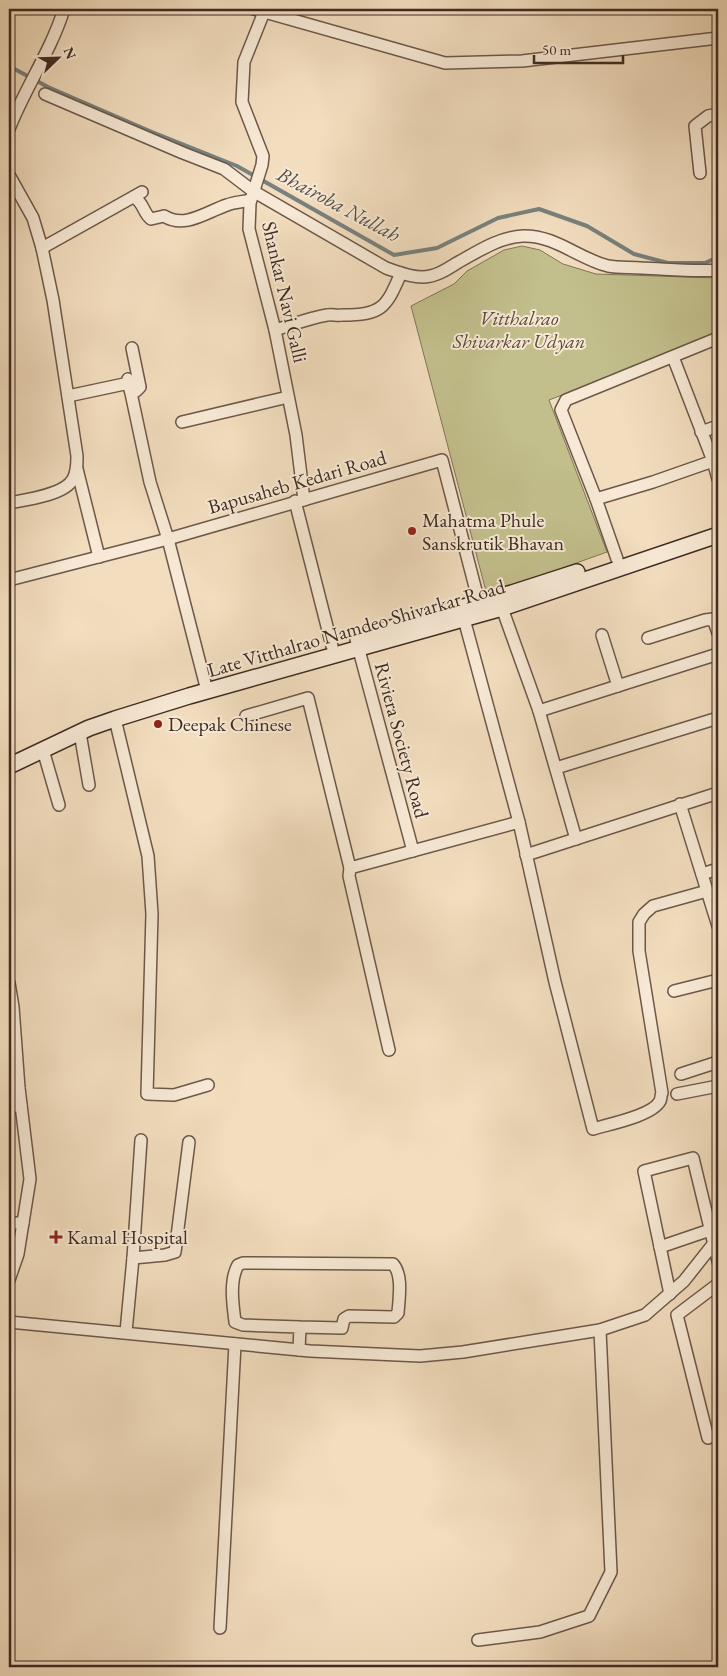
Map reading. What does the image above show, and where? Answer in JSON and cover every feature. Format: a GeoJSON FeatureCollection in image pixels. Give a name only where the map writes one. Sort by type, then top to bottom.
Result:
{"type":"FeatureCollection","features":[{"type":"Feature","properties":{"kind":"main road","name":"Late Vitthalrao Namdeo Shivarkar Road"},"geometry":{"type":"LineString","coordinates":[[9,766],[115,719],[357,643],[481,608],[617,559],[718,527]]}},
{"type":"Feature","properties":{"kind":"main road","name":"Late Vitthalrao Namdeo Shivarkar Road"},"geometry":{"type":"LineString","coordinates":[[9,757],[80,723],[139,702],[332,646],[357,643],[464,619],[481,608],[502,608],[718,535]]}},
{"type":"Feature","properties":{"kind":"street"},"geometry":{"type":"LineString","coordinates":[[12,118],[51,41],[64,9]]}},
{"type":"Feature","properties":{"kind":"street"},"geometry":{"type":"LineString","coordinates":[[259,10],[445,63],[522,61],[718,38]]}},
{"type":"Feature","properties":{"kind":"street","name":"Shankar Navi Galli"},"geometry":{"type":"LineString","coordinates":[[259,10],[244,62],[242,95],[245,113],[264,156],[252,196],[248,229],[275,330],[296,435],[299,501],[332,646]]}},
{"type":"Feature","properties":{"kind":"street"},"geometry":{"type":"LineString","coordinates":[[45,94],[224,169],[252,196],[386,268],[401,273],[424,277],[440,273],[483,248],[502,240],[522,236],[540,237],[562,245],[590,260],[610,266],[702,271],[718,270]]}},
{"type":"Feature","properties":{"kind":"street"},"geometry":{"type":"LineString","coordinates":[[700,173],[695,126],[708,116],[718,114]]}},
{"type":"Feature","properties":{"kind":"street"},"geometry":{"type":"LineString","coordinates":[[9,175],[33,218],[42,248],[53,300],[77,456],[77,469],[99,557]]}},
{"type":"Feature","properties":{"kind":"street"},"geometry":{"type":"LineString","coordinates":[[42,248],[138,194],[151,220],[164,216],[172,221],[186,221],[252,196]]}},
{"type":"Feature","properties":{"kind":"street"},"geometry":{"type":"LineString","coordinates":[[275,330],[328,314],[342,315],[382,309],[391,298],[401,273]]}},
{"type":"Feature","properties":{"kind":"street"},"geometry":{"type":"LineString","coordinates":[[617,559],[561,410],[563,404],[566,400],[718,341]]}},
{"type":"Feature","properties":{"kind":"street"},"geometry":{"type":"LineString","coordinates":[[129,384],[136,392],[140,387],[132,348]]}},
{"type":"Feature","properties":{"kind":"street"},"geometry":{"type":"LineString","coordinates":[[674,357],[718,479]]}},
{"type":"Feature","properties":{"kind":"street"},"geometry":{"type":"LineString","coordinates":[[68,396],[129,384]]}},
{"type":"Feature","properties":{"kind":"street"},"geometry":{"type":"LineString","coordinates":[[129,384],[150,482],[168,539],[205,683]]}},
{"type":"Feature","properties":{"kind":"street"},"geometry":{"type":"LineString","coordinates":[[182,422],[288,397]]}},
{"type":"Feature","properties":{"kind":"street"},"geometry":{"type":"LineString","coordinates":[[701,432],[718,426]]}},
{"type":"Feature","properties":{"kind":"street","name":"Bapusaheb Kedari Road"},"geometry":{"type":"LineString","coordinates":[[9,580],[168,539],[442,460],[481,608]]}},
{"type":"Feature","properties":{"kind":"street"},"geometry":{"type":"LineString","coordinates":[[596,499],[713,461]]}},
{"type":"Feature","properties":{"kind":"street"},"geometry":{"type":"LineString","coordinates":[[9,503],[63,489],[73,481],[77,469]]}},
{"type":"Feature","properties":{"kind":"street"},"geometry":{"type":"LineString","coordinates":[[502,608],[538,711],[576,838]]}},
{"type":"Feature","properties":{"kind":"street"},"geometry":{"type":"LineString","coordinates":[[464,619],[519,822],[555,982],[593,1129],[640,1114],[654,1108],[661,1100],[662,1093],[653,1030],[639,951],[638,922],[653,906],[707,891]]}},
{"type":"Feature","properties":{"kind":"street"},"geometry":{"type":"LineString","coordinates":[[648,638],[713,619],[718,633]]}},
{"type":"Feature","properties":{"kind":"street"},"geometry":{"type":"LineString","coordinates":[[602,635],[618,686]]}},
{"type":"Feature","properties":{"kind":"street","name":"Riviera Society Road"},"geometry":{"type":"LineString","coordinates":[[357,643],[413,851]]}},
{"type":"Feature","properties":{"kind":"street"},"geometry":{"type":"LineString","coordinates":[[538,711],[718,654]]}},
{"type":"Feature","properties":{"kind":"street"},"geometry":{"type":"LineString","coordinates":[[246,716],[308,698],[350,868],[349,876],[389,1050]]}},
{"type":"Feature","properties":{"kind":"street"},"geometry":{"type":"LineString","coordinates":[[556,768],[718,718]]}},
{"type":"Feature","properties":{"kind":"street"},"geometry":{"type":"LineString","coordinates":[[115,719],[148,856],[152,914],[147,1094],[174,1095],[208,1085]]}},
{"type":"Feature","properties":{"kind":"street"},"geometry":{"type":"LineString","coordinates":[[80,733],[89,785]]}},
{"type":"Feature","properties":{"kind":"street"},"geometry":{"type":"LineString","coordinates":[[43,750],[59,805]]}},
{"type":"Feature","properties":{"kind":"street"},"geometry":{"type":"LineString","coordinates":[[526,855],[718,793]]}},
{"type":"Feature","properties":{"kind":"street"},"geometry":{"type":"LineString","coordinates":[[680,804],[718,926]]}},
{"type":"Feature","properties":{"kind":"street"},"geometry":{"type":"LineString","coordinates":[[350,868],[519,822]]}},
{"type":"Feature","properties":{"kind":"street"},"geometry":{"type":"LineString","coordinates":[[702,874],[718,869]]}},
{"type":"Feature","properties":{"kind":"street"},"geometry":{"type":"LineString","coordinates":[[674,991],[718,980]]}},
{"type":"Feature","properties":{"kind":"street"},"geometry":{"type":"LineString","coordinates":[[9,983],[13,1007],[13,1057],[30,1179],[18,1254],[9,1280]]}},
{"type":"Feature","properties":{"kind":"street"},"geometry":{"type":"LineString","coordinates":[[681,1074],[718,1062]]}},
{"type":"Feature","properties":{"kind":"street"},"geometry":{"type":"LineString","coordinates":[[677,1094],[718,1086]]}},
{"type":"Feature","properties":{"kind":"street"},"geometry":{"type":"LineString","coordinates":[[9,1107],[21,1105]]}},
{"type":"Feature","properties":{"kind":"street"},"geometry":{"type":"LineString","coordinates":[[126,1332],[141,1140]]}},
{"type":"Feature","properties":{"kind":"street"},"geometry":{"type":"LineString","coordinates":[[133,1258],[165,1255],[175,1252],[189,1142]]}},
{"type":"Feature","properties":{"kind":"street"},"geometry":{"type":"LineString","coordinates":[[670,1294],[644,1171],[693,1158],[714,1238],[718,1261]]}},
{"type":"Feature","properties":{"kind":"street"},"geometry":{"type":"LineString","coordinates":[[9,1223],[23,1223]]}},
{"type":"Feature","properties":{"kind":"street"},"geometry":{"type":"LineString","coordinates":[[660,1247],[714,1238]]}},
{"type":"Feature","properties":{"kind":"street"},"geometry":{"type":"LineString","coordinates":[[9,1322],[299,1350],[420,1356],[495,1348],[600,1330],[645,1315],[684,1281],[714,1238]]}},
{"type":"Feature","properties":{"kind":"street"},"geometry":{"type":"LineString","coordinates":[[243,1263],[392,1264],[396,1268],[399,1278],[398,1313],[394,1317],[349,1316],[344,1318],[342,1328],[300,1327],[243,1325],[235,1322],[233,1273],[238,1265],[243,1263]]}},
{"type":"Feature","properties":{"kind":"street"},"geometry":{"type":"LineString","coordinates":[[718,1284],[677,1316],[708,1438],[718,1434]]}},
{"type":"Feature","properties":{"kind":"street"},"geometry":{"type":"LineString","coordinates":[[299,1350],[300,1327]]}},
{"type":"Feature","properties":{"kind":"street"},"geometry":{"type":"LineString","coordinates":[[478,1640],[540,1632],[589,1616],[611,1572],[600,1330]]}},
{"type":"Feature","properties":{"kind":"street"},"geometry":{"type":"LineString","coordinates":[[220,1628],[235,1344]]}},
{"type":"Feature","properties":{"kind":"green space","name":"Vitthalrao Shivarkar Udyan"},"geometry":{"type":"Polygon","coordinates":[[[522,246],[540,250],[563,264],[596,274],[718,278],[718,329],[711,338],[549,400],[607,552],[487,595],[411,306],[454,284],[467,271],[504,250],[522,246]]]}},
{"type":"Feature","properties":{"kind":"waterway","name":"Bhairoba Nullah"},"geometry":{"type":"LineString","coordinates":[[9,66],[48,87],[237,166],[394,255],[437,248],[498,218],[539,209],[587,226],[634,254],[668,263],[705,263],[718,257]]}},
{"type":"Feature","properties":{"kind":"place","name":"Mahatma Phule Sanskrutik Bhavan"},"geometry":{"type":"Point","coordinates":[412,531]}},
{"type":"Feature","properties":{"kind":"place","name":"Deepak Chinese"},"geometry":{"type":"Point","coordinates":[158,724]}},
{"type":"Feature","properties":{"kind":"place","name":"Kamal Hospital"},"geometry":{"type":"Point","coordinates":[56,1237]}}]}
